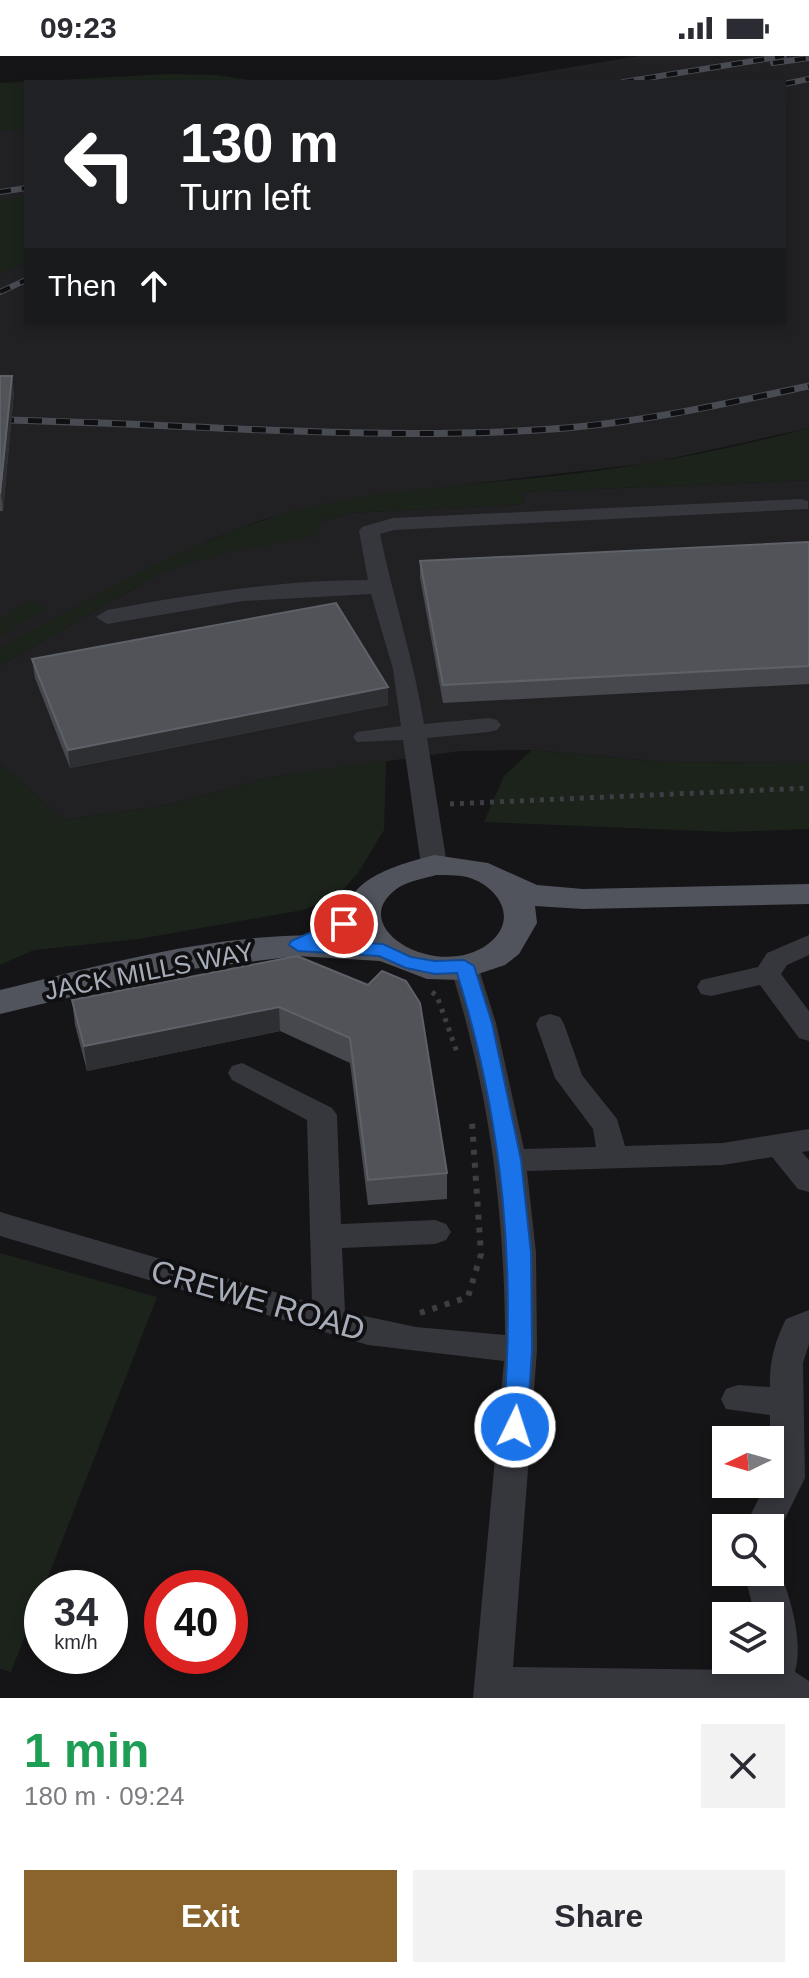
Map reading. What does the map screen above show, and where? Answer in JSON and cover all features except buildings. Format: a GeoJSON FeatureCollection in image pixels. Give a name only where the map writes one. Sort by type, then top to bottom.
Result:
{"type":"FeatureCollection","features":[{"type":"Feature","properties":{"kind":"main road"},"geometry":{"type":"LineString","coordinates":[[503,883],[518,899],[523,918],[519,934],[507,949],[488,960],[464,966],[406,962],[383,950],[367,933],[363,913],[369,895],[385,880],[408,870],[434,865],[460,866],[484,872],[532,895],[583,899],[809,894]]}},
{"type":"Feature","properties":{"kind":"main road"},"geometry":{"type":"LineString","coordinates":[[523,918],[583,899]]}},
{"type":"Feature","properties":{"kind":"main road","name":"JACK MILLS WAY"},"geometry":{"type":"LineString","coordinates":[[298,945],[326,934],[363,913]]}},
{"type":"Feature","properties":{"kind":"main road","name":"JACK MILLS WAY"},"geometry":{"type":"LineString","coordinates":[[0,1002],[125,971],[298,945],[383,950]]}},
{"type":"Feature","properties":{"kind":"street"},"geometry":{"type":"LineString","coordinates":[[434,865],[404,669],[380,587],[369,531],[380,526],[801,505]]}},
{"type":"Feature","properties":{"kind":"street"},"geometry":{"type":"LineString","coordinates":[[107,617],[240,594],[333,586],[380,587]]}},
{"type":"Feature","properties":{"kind":"street"},"geometry":{"type":"LineString","coordinates":[[365,737],[489,725]]}},
{"type":"Feature","properties":{"kind":"street"},"geometry":{"type":"LineString","coordinates":[[711,987],[772,967],[809,944]]}},
{"type":"Feature","properties":{"kind":"street"},"geometry":{"type":"LineString","coordinates":[[464,966],[482,1023],[511,1160],[520,1253],[521,1350],[492,1691],[788,1689],[780,1667],[765,1586]]}},
{"type":"Feature","properties":{"kind":"street"},"geometry":{"type":"LineString","coordinates":[[772,967],[809,1031]]}},
{"type":"Feature","properties":{"kind":"street"},"geometry":{"type":"LineString","coordinates":[[550,1024],[569,1078],[607,1127],[612,1155]]}},
{"type":"Feature","properties":{"kind":"street"},"geometry":{"type":"LineString","coordinates":[[242,1073],[322,1115],[329,1320]]}},
{"type":"Feature","properties":{"kind":"street"},"geometry":{"type":"LineString","coordinates":[[511,1160],[723,1154],[795,1143],[809,1181]]}},
{"type":"Feature","properties":{"kind":"street","name":"CREWE ROAD"},"geometry":{"type":"LineString","coordinates":[[0,1224],[329,1320],[416,1340],[521,1350]]}},
{"type":"Feature","properties":{"kind":"street"},"geometry":{"type":"LineString","coordinates":[[326,1237],[435,1232]]}},
{"type":"Feature","properties":{"kind":"street"},"geometry":{"type":"LineString","coordinates":[[767,1514],[788,1478],[790,1450],[786,1363],[798,1328],[809,1323]]}},
{"type":"Feature","properties":{"kind":"street"},"geometry":{"type":"LineString","coordinates":[[738,1399],[786,1402]]}},
{"type":"Feature","properties":{"kind":"path"},"geometry":{"type":"LineString","coordinates":[[425,806],[558,797],[809,788]]}},
{"type":"Feature","properties":{"kind":"path"},"geometry":{"type":"LineString","coordinates":[[428,989],[437,996],[458,1056]]}},
{"type":"Feature","properties":{"kind":"path"},"geometry":{"type":"LineString","coordinates":[[414,1315],[468,1297],[481,1254],[471,1117]]}},
{"type":"Feature","properties":{"kind":"shaded area"},"geometry":{"type":"Polygon","coordinates":[[[638,56],[809,56],[809,428],[651,463],[418,490],[320,505],[262,520],[209,540],[0,649],[0,105],[24,103],[24,324],[786,324],[786,80],[495,80],[638,56]]]}},
{"type":"Feature","properties":{"kind":"shaded area"},"geometry":{"type":"Polygon","coordinates":[[[169,74],[216,75],[250,80],[56,80],[169,74]]]}},
{"type":"Feature","properties":{"kind":"shaded area"},"geometry":{"type":"Polygon","coordinates":[[[24,82],[24,129],[0,131],[0,83],[24,82]]]}},
{"type":"Feature","properties":{"kind":"shaded area"},"geometry":{"type":"Polygon","coordinates":[[[24,196],[24,264],[0,274],[0,200],[24,196]]]}},
{"type":"Feature","properties":{"kind":"shaded area"},"geometry":{"type":"Polygon","coordinates":[[[809,428],[809,480],[522,492],[525,504],[348,513],[322,521],[317,536],[227,552],[162,572],[0,666],[0,649],[22,635],[169,558],[261,521],[337,501],[376,495],[662,461],[809,428]]]}},
{"type":"Feature","properties":{"kind":"shaded area"},"geometry":{"type":"Polygon","coordinates":[[[809,480],[809,763],[664,762],[532,750],[461,751],[272,777],[169,805],[63,820],[0,763],[0,666],[162,572],[348,513],[525,504],[521,492],[809,480]]]}},
{"type":"Feature","properties":{"kind":"shaded area"},"geometry":{"type":"Polygon","coordinates":[[[25,602],[39,603],[46,609],[0,637],[0,620],[25,602]]]}},
{"type":"Feature","properties":{"kind":"shaded area"},"geometry":{"type":"Polygon","coordinates":[[[532,750],[664,762],[809,763],[809,829],[727,832],[484,822],[504,776],[532,750]]]}},
{"type":"Feature","properties":{"kind":"shaded area"},"geometry":{"type":"Polygon","coordinates":[[[386,760],[384,830],[358,873],[338,895],[303,910],[139,939],[34,950],[0,965],[0,763],[63,820],[169,805],[272,777],[386,760]]]}},
{"type":"Feature","properties":{"kind":"shaded area"},"geometry":{"type":"Polygon","coordinates":[[[0,1253],[157,1297],[51,1570],[24,1570],[24,1639],[11,1672],[0,1669],[0,1253]]]}},
{"type":"Feature","properties":{"kind":"railway"},"geometry":{"type":"LineString","coordinates":[[635,80],[784,56]]}},
{"type":"Feature","properties":{"kind":"railway"},"geometry":{"type":"LineString","coordinates":[[773,63],[809,58]]}},
{"type":"Feature","properties":{"kind":"railway"},"geometry":{"type":"LineString","coordinates":[[786,84],[809,79]]}},
{"type":"Feature","properties":{"kind":"railway"},"geometry":{"type":"LineString","coordinates":[[0,192],[24,188]]}},
{"type":"Feature","properties":{"kind":"railway"},"geometry":{"type":"LineString","coordinates":[[0,292],[24,281]]}},
{"type":"Feature","properties":{"kind":"railway"},"geometry":{"type":"LineString","coordinates":[[0,420],[345,433],[483,432],[617,422],[809,386]]}},
{"type":"Feature","properties":{"kind":"route"},"geometry":{"type":"LineString","coordinates":[[344,924],[298,945],[383,950],[406,962],[435,968],[464,966],[482,1023],[511,1160],[520,1253],[521,1350],[515,1427]]}}]}
